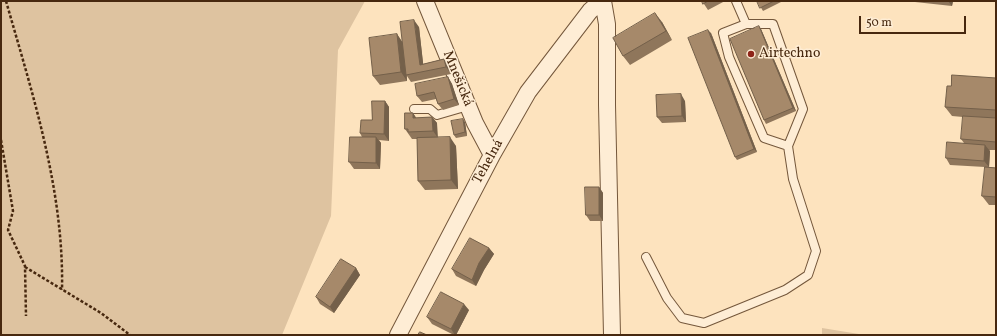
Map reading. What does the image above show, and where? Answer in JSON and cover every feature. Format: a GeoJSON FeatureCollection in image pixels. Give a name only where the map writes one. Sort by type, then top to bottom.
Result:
{"type":"FeatureCollection","features":[{"type":"Feature","properties":{"kind":"street","name":"Mnešická"},"geometry":{"type":"LineString","coordinates":[[424,1],[468,106],[492,155]]}},
{"type":"Feature","properties":{"kind":"street","name":"Tehelná"},"geometry":{"type":"LineString","coordinates":[[398,335],[492,155],[528,92],[590,11],[602,1]]}},
{"type":"Feature","properties":{"kind":"street"},"geometry":{"type":"LineString","coordinates":[[602,1],[607,24],[607,105],[612,335]]}},
{"type":"Feature","properties":{"kind":"lane"},"geometry":{"type":"LineString","coordinates":[[736,1],[746,24]]}},
{"type":"Feature","properties":{"kind":"lane"},"geometry":{"type":"LineString","coordinates":[[646,257],[667,298],[682,318],[704,323],[785,290],[808,275],[816,251],[793,179],[788,146],[803,109],[773,24],[746,24],[723,33],[729,57],[764,138],[788,146]]}},
{"type":"Feature","properties":{"kind":"lane"},"geometry":{"type":"LineString","coordinates":[[414,109],[430,110],[437,115],[468,106]]}},
{"type":"Feature","properties":{"kind":"path"},"geometry":{"type":"LineString","coordinates":[[6,1],[33,91],[53,178],[63,272],[62,290]]}},
{"type":"Feature","properties":{"kind":"path"},"geometry":{"type":"LineString","coordinates":[[1,140],[13,211],[8,230],[24,266],[26,316]]}},
{"type":"Feature","properties":{"kind":"path"},"geometry":{"type":"LineString","coordinates":[[24,266],[101,313],[130,335]]}},
{"type":"Feature","properties":{"kind":"shaded area"},"geometry":{"type":"Polygon","coordinates":[[[1,1],[365,1],[338,50],[331,216],[282,335],[1,335],[1,1]]]}},
{"type":"Feature","properties":{"kind":"shaded area"},"geometry":{"type":"Polygon","coordinates":[[[822,328],[865,335],[822,335],[822,328]]]}},
{"type":"Feature","properties":{"kind":"building"},"geometry":{"type":"Polygon","coordinates":[[[757,1],[774,1],[760,8],[757,1]]]}},
{"type":"Feature","properties":{"kind":"building"},"geometry":{"type":"Polygon","coordinates":[[[655,13],[666,31],[623,56],[613,38],[655,13]]]}},
{"type":"Feature","properties":{"kind":"building"},"geometry":{"type":"Polygon","coordinates":[[[414,20],[420,65],[444,59],[446,67],[406,75],[400,22],[414,20]]]}},
{"type":"Feature","properties":{"kind":"building"},"geometry":{"type":"Polygon","coordinates":[[[759,26],[793,108],[764,120],[730,39],[759,26]]]}},
{"type":"Feature","properties":{"kind":"building"},"geometry":{"type":"Polygon","coordinates":[[[708,30],[754,149],[735,157],[688,38],[708,30]]]}},
{"type":"Feature","properties":{"kind":"building"},"geometry":{"type":"Polygon","coordinates":[[[397,34],[401,72],[373,76],[369,38],[397,34]]]}},
{"type":"Feature","properties":{"kind":"building"},"geometry":{"type":"Polygon","coordinates":[[[952,75],[996,78],[996,110],[945,107],[947,86],[951,86],[952,75]]]}},
{"type":"Feature","properties":{"kind":"building"},"geometry":{"type":"Polygon","coordinates":[[[448,77],[454,99],[438,104],[434,92],[417,96],[415,84],[448,77]]]}},
{"type":"Feature","properties":{"kind":"building"},"geometry":{"type":"Polygon","coordinates":[[[681,94],[682,116],[657,117],[656,95],[681,94]]]}},
{"type":"Feature","properties":{"kind":"building"},"geometry":{"type":"Polygon","coordinates":[[[372,101],[385,101],[384,134],[360,133],[361,120],[372,120],[372,101]]]}},
{"type":"Feature","properties":{"kind":"building"},"geometry":{"type":"Polygon","coordinates":[[[405,113],[413,113],[413,118],[432,117],[433,131],[408,132],[408,129],[405,129],[405,113]]]}},
{"type":"Feature","properties":{"kind":"building"},"geometry":{"type":"Polygon","coordinates":[[[963,116],[996,118],[996,142],[961,139],[963,116]]]}},
{"type":"Feature","properties":{"kind":"building"},"geometry":{"type":"Polygon","coordinates":[[[463,119],[465,132],[454,135],[451,121],[463,119]]]}},
{"type":"Feature","properties":{"kind":"building"},"geometry":{"type":"Polygon","coordinates":[[[350,137],[376,137],[376,163],[349,162],[350,137]]]}},
{"type":"Feature","properties":{"kind":"building"},"geometry":{"type":"Polygon","coordinates":[[[450,137],[451,180],[418,181],[417,138],[450,137]]]}},
{"type":"Feature","properties":{"kind":"building"},"geometry":{"type":"Polygon","coordinates":[[[947,142],[985,145],[984,161],[946,158],[947,142]]]}},
{"type":"Feature","properties":{"kind":"building"},"geometry":{"type":"Polygon","coordinates":[[[985,167],[996,168],[996,197],[982,196],[985,167]]]}},
{"type":"Feature","properties":{"kind":"building"},"geometry":{"type":"Polygon","coordinates":[[[585,187],[599,187],[599,215],[586,215],[585,187]]]}},
{"type":"Feature","properties":{"kind":"building"},"geometry":{"type":"Polygon","coordinates":[[[470,238],[489,248],[479,263],[472,280],[452,269],[470,238]]]}},
{"type":"Feature","properties":{"kind":"building"},"geometry":{"type":"Polygon","coordinates":[[[341,259],[356,268],[330,307],[316,297],[341,259]]]}},
{"type":"Feature","properties":{"kind":"building"},"geometry":{"type":"Polygon","coordinates":[[[441,292],[464,304],[451,329],[427,317],[441,292]]]}},
{"type":"Feature","properties":{"kind":"building"},"geometry":{"type":"Polygon","coordinates":[[[420,332],[427,335],[418,335],[420,332]]]}},
{"type":"Feature","properties":{"kind":"place","name":"Airtechno"},"geometry":{"type":"Point","coordinates":[751,54]}}]}
